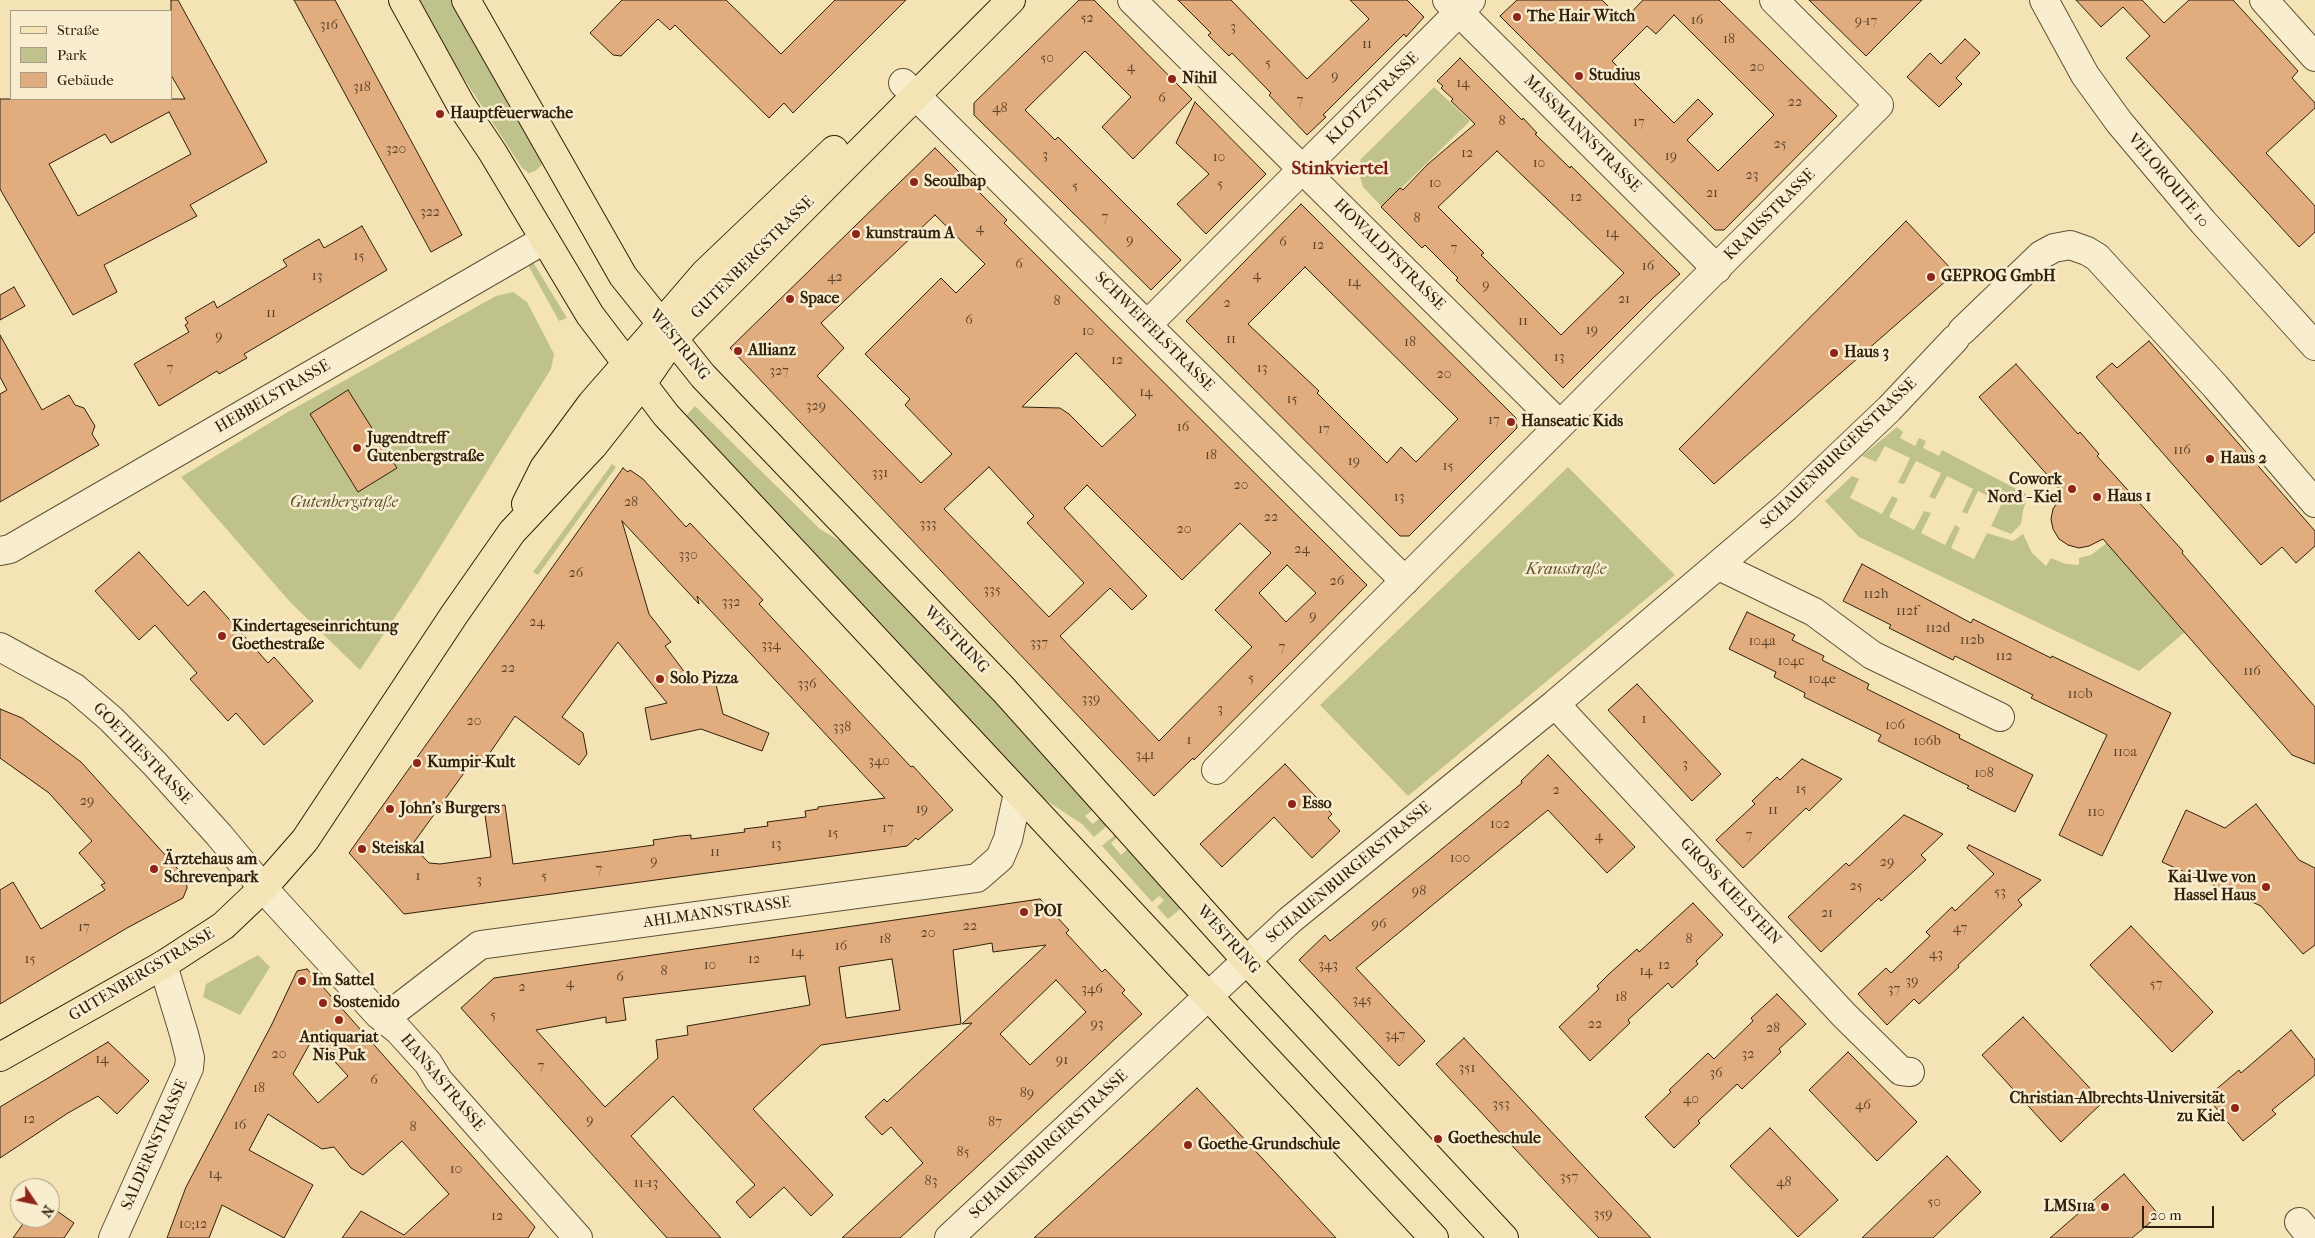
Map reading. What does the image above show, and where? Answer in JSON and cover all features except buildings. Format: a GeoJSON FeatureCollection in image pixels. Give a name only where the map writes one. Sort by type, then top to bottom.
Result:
{"type":"FeatureCollection","features":[{"type":"Feature","properties":{"kind":"main road"},"geometry":{"type":"LineString","coordinates":[[403,0],[462,104],[590,315],[666,415],[1434,1238]]}},
{"type":"Feature","properties":{"kind":"main road","name":"WESTRING"},"geometry":{"type":"LineString","coordinates":[[466,0],[623,276],[667,332],[717,391],[1004,690],[1246,960],[1504,1238]]}},
{"type":"Feature","properties":{"kind":"main road","name":"GUTENBERGSTRASSE"},"geometry":{"type":"LineString","coordinates":[[909,89],[992,0]]}},
{"type":"Feature","properties":{"kind":"main road","name":"GUTENBERGSTRASSE"},"geometry":{"type":"LineString","coordinates":[[0,1057],[163,965],[223,926],[263,888],[306,840],[454,615],[512,532],[593,446],[634,374],[667,332],[705,273],[1011,0]]}},
{"type":"Feature","properties":{"kind":"street","name":"HOWALDTSTRASSE"},"geometry":{"type":"LineString","coordinates":[[1132,0],[1560,425]]}},
{"type":"Feature","properties":{"kind":"street","name":"KRAUSSTRASSE"},"geometry":{"type":"LineString","coordinates":[[1216,770],[1879,105],[1774,0]]}},
{"type":"Feature","properties":{"kind":"street","name":"VELOROUTE 10"},"geometry":{"type":"LineString","coordinates":[[2044,0],[2085,75],[2119,122],[2203,222],[2315,346]]}},
{"type":"Feature","properties":{"kind":"street"},"geometry":{"type":"LineString","coordinates":[[2264,0],[2315,57]]}},
{"type":"Feature","properties":{"kind":"street","name":"KLOTZSTRASSE"},"geometry":{"type":"LineString","coordinates":[[1147,326],[1302,169],[1459,4]]}},
{"type":"Feature","properties":{"kind":"street","name":"MASSMANNSTRASSE"},"geometry":{"type":"LineString","coordinates":[[1459,4],[1717,269]]}},
{"type":"Feature","properties":{"kind":"street","name":"SCHWEFFELSTRASSE"},"geometry":{"type":"LineString","coordinates":[[909,89],[1405,581]]}},
{"type":"Feature","properties":{"kind":"street","name":"HEBBELSTRASSE"},"geometry":{"type":"LineString","coordinates":[[0,550],[10,549],[544,240]]}},
{"type":"Feature","properties":{"kind":"street","name":"SCHAUENBURGERSTRASSE"},"geometry":{"type":"LineString","coordinates":[[949,1238],[1246,960],[1326,890],[1555,704],[1786,507],[1889,409],[1958,335],[2041,255],[2063,246],[2078,247],[2097,257],[2214,386],[2315,503]]}},
{"type":"Feature","properties":{"kind":"street"},"geometry":{"type":"LineString","coordinates":[[1719,566],[1814,612],[1872,655],[2000,717]]}},
{"type":"Feature","properties":{"kind":"street","name":"GOETHESTRASSE"},"geometry":{"type":"LineString","coordinates":[[0,647],[75,688],[105,714],[156,764],[263,888]]}},
{"type":"Feature","properties":{"kind":"street","name":"GROSS KIELSTEIN"},"geometry":{"type":"LineString","coordinates":[[1555,704],[1844,1015],[1901,1071],[1910,1072]]}},
{"type":"Feature","properties":{"kind":"street","name":"AHLMANNSTRASSE"},"geometry":{"type":"LineString","coordinates":[[384,1019],[480,944],[977,878],[1000,858],[1008,839],[1018,793]]}},
{"type":"Feature","properties":{"kind":"street","name":"HANSASTRASSE"},"geometry":{"type":"LineString","coordinates":[[263,888],[384,1019],[398,1030],[428,1063],[439,1081],[564,1233]]}},
{"type":"Feature","properties":{"kind":"street","name":"SALDERNSTRASSE"},"geometry":{"type":"LineString","coordinates":[[113,1238],[189,1068],[190,1058],[184,1034],[163,965]]}},
{"type":"Feature","properties":{"kind":"green space"},"geometry":{"type":"Polygon","coordinates":[[[415,0],[454,0],[543,158],[541,166],[535,171],[529,173],[522,168],[415,0]]]}},
{"type":"Feature","properties":{"kind":"green space"},"geometry":{"type":"Polygon","coordinates":[[[1434,87],[1470,121],[1382,207],[1363,187],[1358,169],[1361,159],[1434,87]]]}},
{"type":"Feature","properties":{"kind":"green space"},"geometry":{"type":"Polygon","coordinates":[[[533,262],[567,318],[559,321],[528,265],[533,262]]]}},
{"type":"Feature","properties":{"kind":"green space","name":"Gutenbergstraße"},"geometry":{"type":"Polygon","coordinates":[[[513,292],[527,302],[554,354],[551,369],[417,584],[360,670],[291,603],[181,477],[286,413],[496,296],[513,292]]]}},
{"type":"Feature","properties":{"kind":"green space"},"geometry":{"type":"Polygon","coordinates":[[[695,406],[820,529],[852,548],[1095,808],[1085,816],[1093,824],[1102,816],[1109,824],[1094,837],[1082,824],[1041,797],[685,417],[695,406]]]}},
{"type":"Feature","properties":{"kind":"green space"},"geometry":{"type":"Polygon","coordinates":[[[1897,427],[1903,432],[1900,438],[1915,446],[1919,438],[1926,441],[1923,448],[1939,456],[1942,450],[2028,495],[2021,524],[2011,534],[1991,526],[2002,503],[1978,491],[1967,514],[1962,512],[1973,489],[1947,476],[1935,499],[1929,497],[1941,473],[1916,461],[1904,484],[1898,483],[1910,458],[1885,446],[1876,462],[1862,456],[1897,427]]]}},
{"type":"Feature","properties":{"kind":"green space"},"geometry":{"type":"Polygon","coordinates":[[[612,464],[616,467],[538,575],[533,572],[612,464]]]}},
{"type":"Feature","properties":{"kind":"green space","name":"Krausstraße"},"geometry":{"type":"Polygon","coordinates":[[[1568,467],[1675,575],[1408,796],[1320,705],[1568,467]]]}},
{"type":"Feature","properties":{"kind":"green space"},"geometry":{"type":"Polygon","coordinates":[[[1852,476],[1859,479],[1850,498],[1882,514],[1892,496],[1898,499],[1889,517],[1914,530],[1924,511],[1931,513],[1921,533],[1945,545],[1955,525],[1960,528],[1951,548],[1974,559],[1987,533],[2013,541],[2023,534],[2032,553],[2046,566],[2051,558],[2066,564],[2079,565],[2079,558],[2091,555],[2107,543],[2185,632],[2139,671],[1859,537],[1825,501],[1852,476]]]}},
{"type":"Feature","properties":{"kind":"green space"},"geometry":{"type":"Polygon","coordinates":[[[1117,833],[1119,836],[1111,843],[1121,855],[1130,847],[1183,907],[1168,919],[1157,907],[1164,900],[1159,896],[1152,902],[1102,846],[1117,833]]]}},
{"type":"Feature","properties":{"kind":"green space"},"geometry":{"type":"Polygon","coordinates":[[[258,955],[270,967],[240,1015],[203,997],[206,984],[258,955]]]}},
{"type":"Feature","properties":{"kind":"place","name":"The Hair Witch"},"geometry":{"type":"Point","coordinates":[1517,17]}},
{"type":"Feature","properties":{"kind":"place","name":"Studius"},"geometry":{"type":"Point","coordinates":[1579,76]}},
{"type":"Feature","properties":{"kind":"place","name":"Nihil"},"geometry":{"type":"Point","coordinates":[1172,79]}},
{"type":"Feature","properties":{"kind":"place","name":"Hauptfeuerwache"},"geometry":{"type":"Point","coordinates":[440,114]}},
{"type":"Feature","properties":{"kind":"place","name":"Seoulbap"},"geometry":{"type":"Point","coordinates":[914,182]}},
{"type":"Feature","properties":{"kind":"place","name":"kunstraum A"},"geometry":{"type":"Point","coordinates":[856,234]}},
{"type":"Feature","properties":{"kind":"place","name":"GEPROG GmbH"},"geometry":{"type":"Point","coordinates":[1931,277]}},
{"type":"Feature","properties":{"kind":"place","name":"Space"},"geometry":{"type":"Point","coordinates":[790,299]}},
{"type":"Feature","properties":{"kind":"place","name":"Allianz"},"geometry":{"type":"Point","coordinates":[738,351]}},
{"type":"Feature","properties":{"kind":"place","name":"Haus 3"},"geometry":{"type":"Point","coordinates":[1834,353]}},
{"type":"Feature","properties":{"kind":"place","name":"Hanseatic Kids"},"geometry":{"type":"Point","coordinates":[1511,422]}},
{"type":"Feature","properties":{"kind":"place","name":"Jugendtreff Gutenbergstraße"},"geometry":{"type":"Point","coordinates":[357,448]}},
{"type":"Feature","properties":{"kind":"place","name":"Haus 2"},"geometry":{"type":"Point","coordinates":[2210,459]}},
{"type":"Feature","properties":{"kind":"place","name":"Cowork Nord - Kiel"},"geometry":{"type":"Point","coordinates":[2072,489]}},
{"type":"Feature","properties":{"kind":"place","name":"Haus 1"},"geometry":{"type":"Point","coordinates":[2097,497]}},
{"type":"Feature","properties":{"kind":"place","name":"Kindertageseinrichtung Goethestraße"},"geometry":{"type":"Point","coordinates":[222,636]}},
{"type":"Feature","properties":{"kind":"place","name":"Solo Pizza"},"geometry":{"type":"Point","coordinates":[660,679]}},
{"type":"Feature","properties":{"kind":"place","name":"Kumpir-Kult"},"geometry":{"type":"Point","coordinates":[417,763]}},
{"type":"Feature","properties":{"kind":"place","name":"Esso"},"geometry":{"type":"Point","coordinates":[1292,804]}},
{"type":"Feature","properties":{"kind":"place","name":"John’s Burgers"},"geometry":{"type":"Point","coordinates":[390,809]}},
{"type":"Feature","properties":{"kind":"place","name":"Steiskal"},"geometry":{"type":"Point","coordinates":[362,849]}},
{"type":"Feature","properties":{"kind":"place","name":"Ärztehaus am Schrevenpark"},"geometry":{"type":"Point","coordinates":[154,869]}},
{"type":"Feature","properties":{"kind":"place","name":"Kai-Uwe von Hassel Haus"},"geometry":{"type":"Point","coordinates":[2266,887]}},
{"type":"Feature","properties":{"kind":"place","name":"POI"},"geometry":{"type":"Point","coordinates":[1024,912]}},
{"type":"Feature","properties":{"kind":"place","name":"Im Sattel"},"geometry":{"type":"Point","coordinates":[302,981]}},
{"type":"Feature","properties":{"kind":"place","name":"Sostenido"},"geometry":{"type":"Point","coordinates":[323,1003]}},
{"type":"Feature","properties":{"kind":"place","name":"Antiquariat Nis Puk"},"geometry":{"type":"Point","coordinates":[339,1020]}},
{"type":"Feature","properties":{"kind":"place","name":"Christian-Albrechts-Universität zu Kiel"},"geometry":{"type":"Point","coordinates":[2235,1108]}},
{"type":"Feature","properties":{"kind":"place","name":"Goetheschule"},"geometry":{"type":"Point","coordinates":[1438,1139]}},
{"type":"Feature","properties":{"kind":"place","name":"Goethe-Grundschule"},"geometry":{"type":"Point","coordinates":[1188,1145]}},
{"type":"Feature","properties":{"kind":"place","name":"LMS11a"},"geometry":{"type":"Point","coordinates":[2105,1207]}},
{"type":"Feature","properties":{"kind":"district","name":"Stinkviertel"},"geometry":{"type":"Point","coordinates":[1340,169]}}]}
